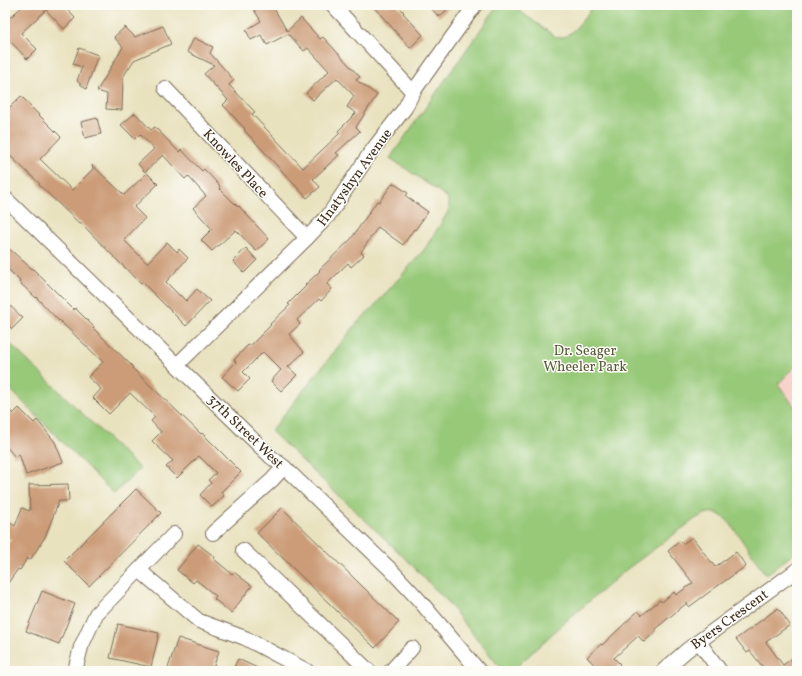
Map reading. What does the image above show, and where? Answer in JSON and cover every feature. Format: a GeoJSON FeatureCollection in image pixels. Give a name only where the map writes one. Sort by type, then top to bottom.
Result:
{"type":"FeatureCollection","features":[{"type":"Feature","properties":{"kind":"street"},"geometry":{"type":"LineString","coordinates":[[333,5],[413,92]]}},
{"type":"Feature","properties":{"kind":"street","name":"Hnatyshyn Avenue"},"geometry":{"type":"LineString","coordinates":[[177,366],[328,216],[371,152],[406,108],[413,92],[475,5]]}},
{"type":"Feature","properties":{"kind":"street","name":"Knowles Place"},"geometry":{"type":"LineString","coordinates":[[165,88],[306,238]]}},
{"type":"Feature","properties":{"kind":"street","name":"37th Street West"},"geometry":{"type":"LineString","coordinates":[[5,198],[177,366],[390,570],[479,671]]}},
{"type":"Feature","properties":{"kind":"street"},"geometry":{"type":"LineString","coordinates":[[213,533],[272,480],[284,467]]}},
{"type":"Feature","properties":{"kind":"street"},"geometry":{"type":"LineString","coordinates":[[75,671],[81,647],[96,614],[174,534]]}},
{"type":"Feature","properties":{"kind":"street"},"geometry":{"type":"LineString","coordinates":[[243,550],[369,671]]}},
{"type":"Feature","properties":{"kind":"street"},"geometry":{"type":"LineString","coordinates":[[139,570],[199,621],[245,638],[307,671]]}},
{"type":"Feature","properties":{"kind":"street","name":"Byers Crescent"},"geometry":{"type":"LineString","coordinates":[[663,671],[684,653],[797,570]]}},
{"type":"Feature","properties":{"kind":"street"},"geometry":{"type":"LineString","coordinates":[[699,642],[720,671]]}},
{"type":"Feature","properties":{"kind":"street"},"geometry":{"type":"LineString","coordinates":[[391,671],[412,648]]}},
{"type":"Feature","properties":{"kind":"shaded area"},"geometry":{"type":"Polygon","coordinates":[[[797,365],[797,410],[777,384],[797,365]]]}},
{"type":"Feature","properties":{"kind":"green space","name":"Dr. Seager Wheeler Park"},"geometry":{"type":"Polygon","coordinates":[[[498,5],[511,5],[556,37],[564,37],[574,30],[594,5],[797,5],[797,365],[778,384],[797,410],[797,551],[766,575],[730,523],[717,514],[705,514],[695,519],[627,569],[565,622],[512,671],[503,671],[447,601],[406,559],[271,431],[357,323],[377,303],[424,250],[448,212],[449,204],[447,197],[390,158],[498,5]]]}},
{"type":"Feature","properties":{"kind":"green space"},"geometry":{"type":"Polygon","coordinates":[[[5,339],[140,469],[114,494],[5,384],[5,339]]]}},
{"type":"Feature","properties":{"kind":"building"},"geometry":{"type":"Polygon","coordinates":[[[24,5],[63,5],[75,18],[64,29],[46,10],[21,33],[37,49],[27,59],[11,42],[5,48],[5,22],[24,5]]]}},
{"type":"Feature","properties":{"kind":"building"},"geometry":{"type":"Polygon","coordinates":[[[251,5],[272,5],[287,31],[301,18],[320,39],[323,37],[360,77],[356,80],[377,95],[356,127],[360,131],[336,153],[339,155],[313,179],[320,187],[307,198],[223,105],[228,100],[204,74],[214,65],[187,52],[194,38],[213,47],[210,53],[234,80],[229,85],[255,112],[252,114],[303,168],[340,133],[338,131],[356,113],[347,107],[354,96],[337,78],[313,100],[306,93],[329,71],[308,48],[304,51],[288,34],[267,45],[261,35],[251,40],[246,30],[261,21],[251,5]]]}},
{"type":"Feature","properties":{"kind":"building"},"geometry":{"type":"Polygon","coordinates":[[[372,5],[397,5],[423,35],[410,48],[372,5]]]}},
{"type":"Feature","properties":{"kind":"building"},"geometry":{"type":"Polygon","coordinates":[[[428,5],[452,5],[439,17],[428,5]]]}},
{"type":"Feature","properties":{"kind":"building"},"geometry":{"type":"Polygon","coordinates":[[[163,26],[171,44],[134,60],[123,77],[122,110],[106,109],[107,94],[97,91],[123,47],[114,37],[125,27],[135,37],[163,26]]]}},
{"type":"Feature","properties":{"kind":"building"},"geometry":{"type":"Polygon","coordinates":[[[79,48],[98,55],[86,89],[77,81],[82,67],[73,64],[79,48]]]}},
{"type":"Feature","properties":{"kind":"building"},"geometry":{"type":"Polygon","coordinates":[[[21,96],[61,137],[40,159],[72,190],[93,169],[92,165],[124,195],[147,173],[158,184],[134,207],[145,218],[124,240],[147,263],[167,242],[177,252],[179,249],[188,258],[166,282],[186,301],[197,289],[210,301],[186,326],[5,151],[5,112],[21,96]]]}},
{"type":"Feature","properties":{"kind":"building"},"geometry":{"type":"Polygon","coordinates":[[[135,113],[151,130],[155,127],[179,152],[181,149],[202,171],[204,169],[220,186],[219,188],[238,207],[239,206],[269,239],[256,251],[236,230],[212,251],[201,240],[212,229],[193,208],[206,196],[188,176],[185,179],[163,155],[145,172],[138,164],[154,149],[140,134],[135,139],[121,125],[135,113]]]}},
{"type":"Feature","properties":{"kind":"building"},"geometry":{"type":"Polygon","coordinates":[[[97,118],[101,134],[85,138],[81,122],[97,118]]]}},
{"type":"Feature","properties":{"kind":"building"},"geometry":{"type":"Polygon","coordinates":[[[393,183],[408,193],[406,196],[428,212],[415,230],[414,229],[403,245],[378,227],[361,252],[364,255],[351,267],[348,263],[327,284],[332,289],[321,301],[319,299],[297,320],[300,324],[289,334],[304,352],[288,367],[297,375],[281,391],[271,381],[281,370],[263,352],[243,372],[250,379],[238,391],[222,377],[236,362],[234,360],[248,345],[250,346],[271,325],[270,324],[290,305],[288,304],[306,286],[305,285],[351,239],[377,201],[379,202],[393,183]]]}},
{"type":"Feature","properties":{"kind":"building"},"geometry":{"type":"Polygon","coordinates":[[[5,245],[32,268],[74,310],[75,308],[133,367],[132,368],[201,434],[202,433],[241,472],[221,492],[224,496],[212,507],[200,495],[211,483],[208,480],[216,473],[199,456],[177,478],[166,467],[173,461],[152,441],[161,432],[151,421],[155,417],[130,393],[109,414],[93,398],[101,389],[88,377],[103,362],[19,282],[20,281],[5,266],[5,245]]]}},
{"type":"Feature","properties":{"kind":"building"},"geometry":{"type":"Polygon","coordinates":[[[246,248],[257,260],[244,273],[233,261],[246,248]]]}},
{"type":"Feature","properties":{"kind":"building"},"geometry":{"type":"Polygon","coordinates":[[[5,301],[23,318],[12,329],[5,322],[5,301]]]}},
{"type":"Feature","properties":{"kind":"building"},"geometry":{"type":"Polygon","coordinates":[[[5,406],[13,414],[19,408],[34,423],[37,420],[55,442],[63,462],[26,475],[19,454],[15,457],[5,445],[5,406]]]}},
{"type":"Feature","properties":{"kind":"building"},"geometry":{"type":"Polygon","coordinates":[[[68,484],[69,501],[59,501],[45,537],[30,560],[27,558],[20,570],[18,569],[5,587],[5,549],[11,539],[5,536],[5,519],[15,526],[22,508],[30,511],[29,485],[68,484]]]}},
{"type":"Feature","properties":{"kind":"building"},"geometry":{"type":"Polygon","coordinates":[[[136,489],[161,513],[89,586],[64,561],[136,489]]]}},
{"type":"Feature","properties":{"kind":"building"},"geometry":{"type":"Polygon","coordinates":[[[282,508],[399,622],[375,648],[257,533],[282,508]]]}},
{"type":"Feature","properties":{"kind":"building"},"geometry":{"type":"Polygon","coordinates":[[[692,537],[715,567],[736,552],[746,566],[689,607],[687,603],[655,629],[656,631],[644,642],[638,636],[614,658],[620,664],[613,671],[600,671],[587,657],[638,611],[642,615],[660,600],[662,602],[674,592],[676,595],[693,583],[668,551],[680,541],[683,544],[692,537]]]}},
{"type":"Feature","properties":{"kind":"building"},"geometry":{"type":"Polygon","coordinates":[[[198,544],[215,557],[214,559],[232,574],[234,572],[252,586],[231,613],[214,599],[216,596],[196,580],[193,583],[177,570],[198,544]]]}},
{"type":"Feature","properties":{"kind":"building"},"geometry":{"type":"Polygon","coordinates":[[[42,591],[75,604],[59,644],[26,631],[42,591]]]}},
{"type":"Feature","properties":{"kind":"building"},"geometry":{"type":"Polygon","coordinates":[[[778,608],[790,625],[766,642],[783,665],[797,655],[797,671],[766,671],[750,651],[747,653],[736,639],[778,608]]]}},
{"type":"Feature","properties":{"kind":"building"},"geometry":{"type":"Polygon","coordinates":[[[118,624],[159,633],[151,667],[110,658],[118,624]]]}},
{"type":"Feature","properties":{"kind":"building"},"geometry":{"type":"Polygon","coordinates":[[[178,638],[219,651],[212,671],[167,671],[178,638]]]}},
{"type":"Feature","properties":{"kind":"building"},"geometry":{"type":"Polygon","coordinates":[[[238,659],[264,671],[232,671],[238,659]]]}}]}
